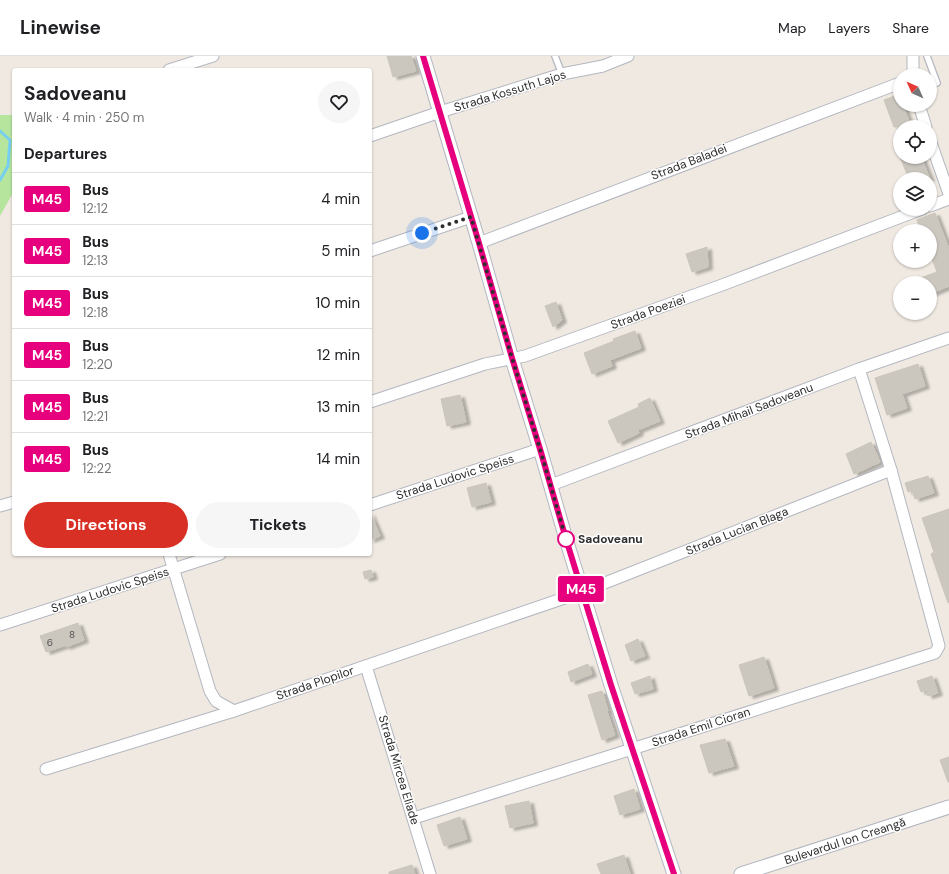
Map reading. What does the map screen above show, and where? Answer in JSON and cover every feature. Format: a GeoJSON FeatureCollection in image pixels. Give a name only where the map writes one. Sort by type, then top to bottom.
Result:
{"type":"FeatureCollection","features":[{"type":"Feature","properties":{"kind":"street"},"geometry":{"type":"LineString","coordinates":[[175,68],[213,56]]}},
{"type":"Feature","properties":{"kind":"street"},"geometry":{"type":"LineString","coordinates":[[424,56],[582,592],[611,685],[674,874]]}},
{"type":"Feature","properties":{"kind":"street","name":"Strada Kossuth Lajos"},"geometry":{"type":"LineString","coordinates":[[372,135],[440,112],[562,74],[603,66],[628,56]]}},
{"type":"Feature","properties":{"kind":"street"},"geometry":{"type":"LineString","coordinates":[[912,68],[913,56]]}},
{"type":"Feature","properties":{"kind":"street","name":"Strada Baladei"},"geometry":{"type":"LineString","coordinates":[[479,243],[893,85]]}},
{"type":"Feature","properties":{"kind":"street"},"geometry":{"type":"LineString","coordinates":[[937,160],[949,194]]}},
{"type":"Feature","properties":{"kind":"street"},"geometry":{"type":"LineString","coordinates":[[937,203],[949,199]]}},
{"type":"Feature","properties":{"kind":"street","name":"Strada Poeziei"},"geometry":{"type":"LineString","coordinates":[[372,401],[485,364],[525,356],[707,290],[903,216]]}},
{"type":"Feature","properties":{"kind":"street"},"geometry":{"type":"LineString","coordinates":[[372,250],[471,217]]}},
{"type":"Feature","properties":{"kind":"street","name":"Strada Mihail Sadoveanu"},"geometry":{"type":"LineString","coordinates":[[551,485],[949,338]]}},
{"type":"Feature","properties":{"kind":"street"},"geometry":{"type":"LineString","coordinates":[[859,370],[892,470]]}},
{"type":"Feature","properties":{"kind":"street","name":"Strada Ludovic Speiss"},"geometry":{"type":"LineString","coordinates":[[372,504],[540,449]]}},
{"type":"Feature","properties":{"kind":"street","name":"Strada Lucian Blaga"},"geometry":{"type":"LineString","coordinates":[[582,592],[892,470]]}},
{"type":"Feature","properties":{"kind":"street","name":"Strada Emil Cioran"},"geometry":{"type":"LineString","coordinates":[[414,818],[935,653],[939,646],[892,470]]}},
{"type":"Feature","properties":{"kind":"street"},"geometry":{"type":"LineString","coordinates":[[0,506],[12,503]]}},
{"type":"Feature","properties":{"kind":"street"},"geometry":{"type":"LineString","coordinates":[[170,556],[210,691],[216,701],[234,711]]}},
{"type":"Feature","properties":{"kind":"street","name":"Strada Ludovic Speiss"},"geometry":{"type":"LineString","coordinates":[[0,625],[214,556]]}},
{"type":"Feature","properties":{"kind":"street","name":"Strada Plopilor"},"geometry":{"type":"LineString","coordinates":[[46,769],[234,711],[582,592]]}},
{"type":"Feature","properties":{"kind":"street","name":"Strada Mircea Eliade"},"geometry":{"type":"LineString","coordinates":[[366,666],[430,874]]}},
{"type":"Feature","properties":{"kind":"street","name":"Bulevardul Ion Creangă"},"geometry":{"type":"LineString","coordinates":[[741,874],[949,807]]}},
{"type":"Feature","properties":{"kind":"lane"},"geometry":{"type":"LineString","coordinates":[[555,56],[562,74]]}},
{"type":"Feature","properties":{"kind":"lane"},"geometry":{"type":"LineString","coordinates":[[927,56],[931,68]]}},
{"type":"Feature","properties":{"kind":"green space"},"geometry":{"type":"Polygon","coordinates":[[[0,115],[12,115],[12,195],[0,216],[0,115]]]}},
{"type":"Feature","properties":{"kind":"building"},"geometry":{"type":"Polygon","coordinates":[[[387,56],[411,56],[416,71],[393,77],[387,56]]]}},
{"type":"Feature","properties":{"kind":"building"},"geometry":{"type":"Polygon","coordinates":[[[893,97],[893,112],[906,112],[908,120],[893,120],[893,124],[884,100],[893,97]]]}},
{"type":"Feature","properties":{"kind":"building"},"geometry":{"type":"Polygon","coordinates":[[[903,164],[924,164],[927,172],[906,172],[903,164]]]}},
{"type":"Feature","properties":{"kind":"building"},"geometry":{"type":"Polygon","coordinates":[[[927,216],[936,216],[949,249],[949,286],[937,291],[937,276],[926,276],[937,272],[935,268],[937,268],[937,224],[918,224],[917,220],[927,216]]]}},
{"type":"Feature","properties":{"kind":"building"},"geometry":{"type":"Polygon","coordinates":[[[707,247],[708,267],[692,272],[686,254],[707,247]]]}},
{"type":"Feature","properties":{"kind":"building"},"geometry":{"type":"Polygon","coordinates":[[[556,302],[562,320],[553,327],[545,306],[556,302]]]}},
{"type":"Feature","properties":{"kind":"building"},"geometry":{"type":"Polygon","coordinates":[[[635,331],[641,348],[610,360],[612,366],[592,374],[584,353],[614,341],[613,339],[635,331]]]}},
{"type":"Feature","properties":{"kind":"building"},"geometry":{"type":"Polygon","coordinates":[[[918,364],[925,386],[902,394],[907,408],[887,415],[875,378],[918,364]]]}},
{"type":"Feature","properties":{"kind":"building"},"geometry":{"type":"Polygon","coordinates":[[[460,395],[466,422],[447,426],[441,399],[460,395]]]}},
{"type":"Feature","properties":{"kind":"building"},"geometry":{"type":"Polygon","coordinates":[[[650,398],[660,421],[638,430],[639,433],[618,443],[608,421],[639,407],[638,404],[650,398]]]}},
{"type":"Feature","properties":{"kind":"building"},"geometry":{"type":"Polygon","coordinates":[[[871,442],[880,462],[854,474],[846,454],[871,442]]]}},
{"type":"Feature","properties":{"kind":"building"},"geometry":{"type":"Polygon","coordinates":[[[928,476],[934,493],[915,499],[912,490],[908,492],[905,483],[928,476]]]}},
{"type":"Feature","properties":{"kind":"building"},"geometry":{"type":"Polygon","coordinates":[[[486,483],[491,502],[472,507],[467,488],[486,483]]]}},
{"type":"Feature","properties":{"kind":"building"},"geometry":{"type":"Polygon","coordinates":[[[949,509],[948,603],[931,554],[934,552],[922,518],[949,509]]]}},
{"type":"Feature","properties":{"kind":"building"},"geometry":{"type":"Polygon","coordinates":[[[372,518],[380,536],[372,539],[372,518]]]}},
{"type":"Feature","properties":{"kind":"building"},"geometry":{"type":"Polygon","coordinates":[[[371,570],[373,577],[365,579],[363,572],[371,570]]]}},
{"type":"Feature","properties":{"kind":"building"},"geometry":{"type":"Polygon","coordinates":[[[78,623],[84,640],[66,647],[66,645],[46,652],[40,636],[78,623]]]}},
{"type":"Feature","properties":{"kind":"building"},"geometry":{"type":"Polygon","coordinates":[[[638,639],[645,656],[631,661],[625,645],[638,639]]]}},
{"type":"Feature","properties":{"kind":"building"},"geometry":{"type":"Polygon","coordinates":[[[764,657],[774,688],[749,696],[739,665],[764,657]]]}},
{"type":"Feature","properties":{"kind":"building"},"geometry":{"type":"Polygon","coordinates":[[[588,664],[592,674],[571,682],[568,672],[588,664]]]}},
{"type":"Feature","properties":{"kind":"building"},"geometry":{"type":"Polygon","coordinates":[[[650,676],[653,689],[635,694],[631,683],[650,676]]]}},
{"type":"Feature","properties":{"kind":"building"},"geometry":{"type":"Polygon","coordinates":[[[932,676],[938,693],[928,696],[926,690],[921,692],[917,681],[932,676]]]}},
{"type":"Feature","properties":{"kind":"building"},"geometry":{"type":"Polygon","coordinates":[[[602,691],[615,735],[602,740],[588,695],[602,691]]]}},
{"type":"Feature","properties":{"kind":"building"},"geometry":{"type":"Polygon","coordinates":[[[725,739],[734,766],[709,773],[700,745],[725,739]]]}},
{"type":"Feature","properties":{"kind":"building"},"geometry":{"type":"Polygon","coordinates":[[[949,757],[949,782],[948,782],[940,760],[949,757]]]}},
{"type":"Feature","properties":{"kind":"building"},"geometry":{"type":"Polygon","coordinates":[[[634,789],[640,809],[620,815],[614,796],[634,789]]]}},
{"type":"Feature","properties":{"kind":"building"},"geometry":{"type":"Polygon","coordinates":[[[529,801],[533,823],[510,828],[505,806],[529,801]]]}},
{"type":"Feature","properties":{"kind":"building"},"geometry":{"type":"Polygon","coordinates":[[[460,817],[467,839],[444,846],[437,825],[460,817]]]}},
{"type":"Feature","properties":{"kind":"building"},"geometry":{"type":"Polygon","coordinates":[[[624,855],[630,874],[601,874],[597,864],[624,855]]]}},
{"type":"Feature","properties":{"kind":"building"},"geometry":{"type":"Polygon","coordinates":[[[412,865],[415,874],[389,874],[389,872],[412,865]]]}},
{"type":"Feature","properties":{"kind":"waterway"},"geometry":{"type":"LineString","coordinates":[[0,131],[10,140],[8,166],[0,180]]}},
{"type":"Feature","properties":{"kind":"bus line","name":"M45"},"geometry":{"type":"LineString","coordinates":[[423,56],[566,539],[611,685],[674,874]]}},
{"type":"Feature","properties":{"kind":"place","name":"Sadoveanu"},"geometry":{"type":"Point","coordinates":[566,539]}},
{"type":"Feature","properties":{"kind":"route"},"geometry":{"type":"LineString","coordinates":[[422,233],[471,217],[566,539]]}}]}
